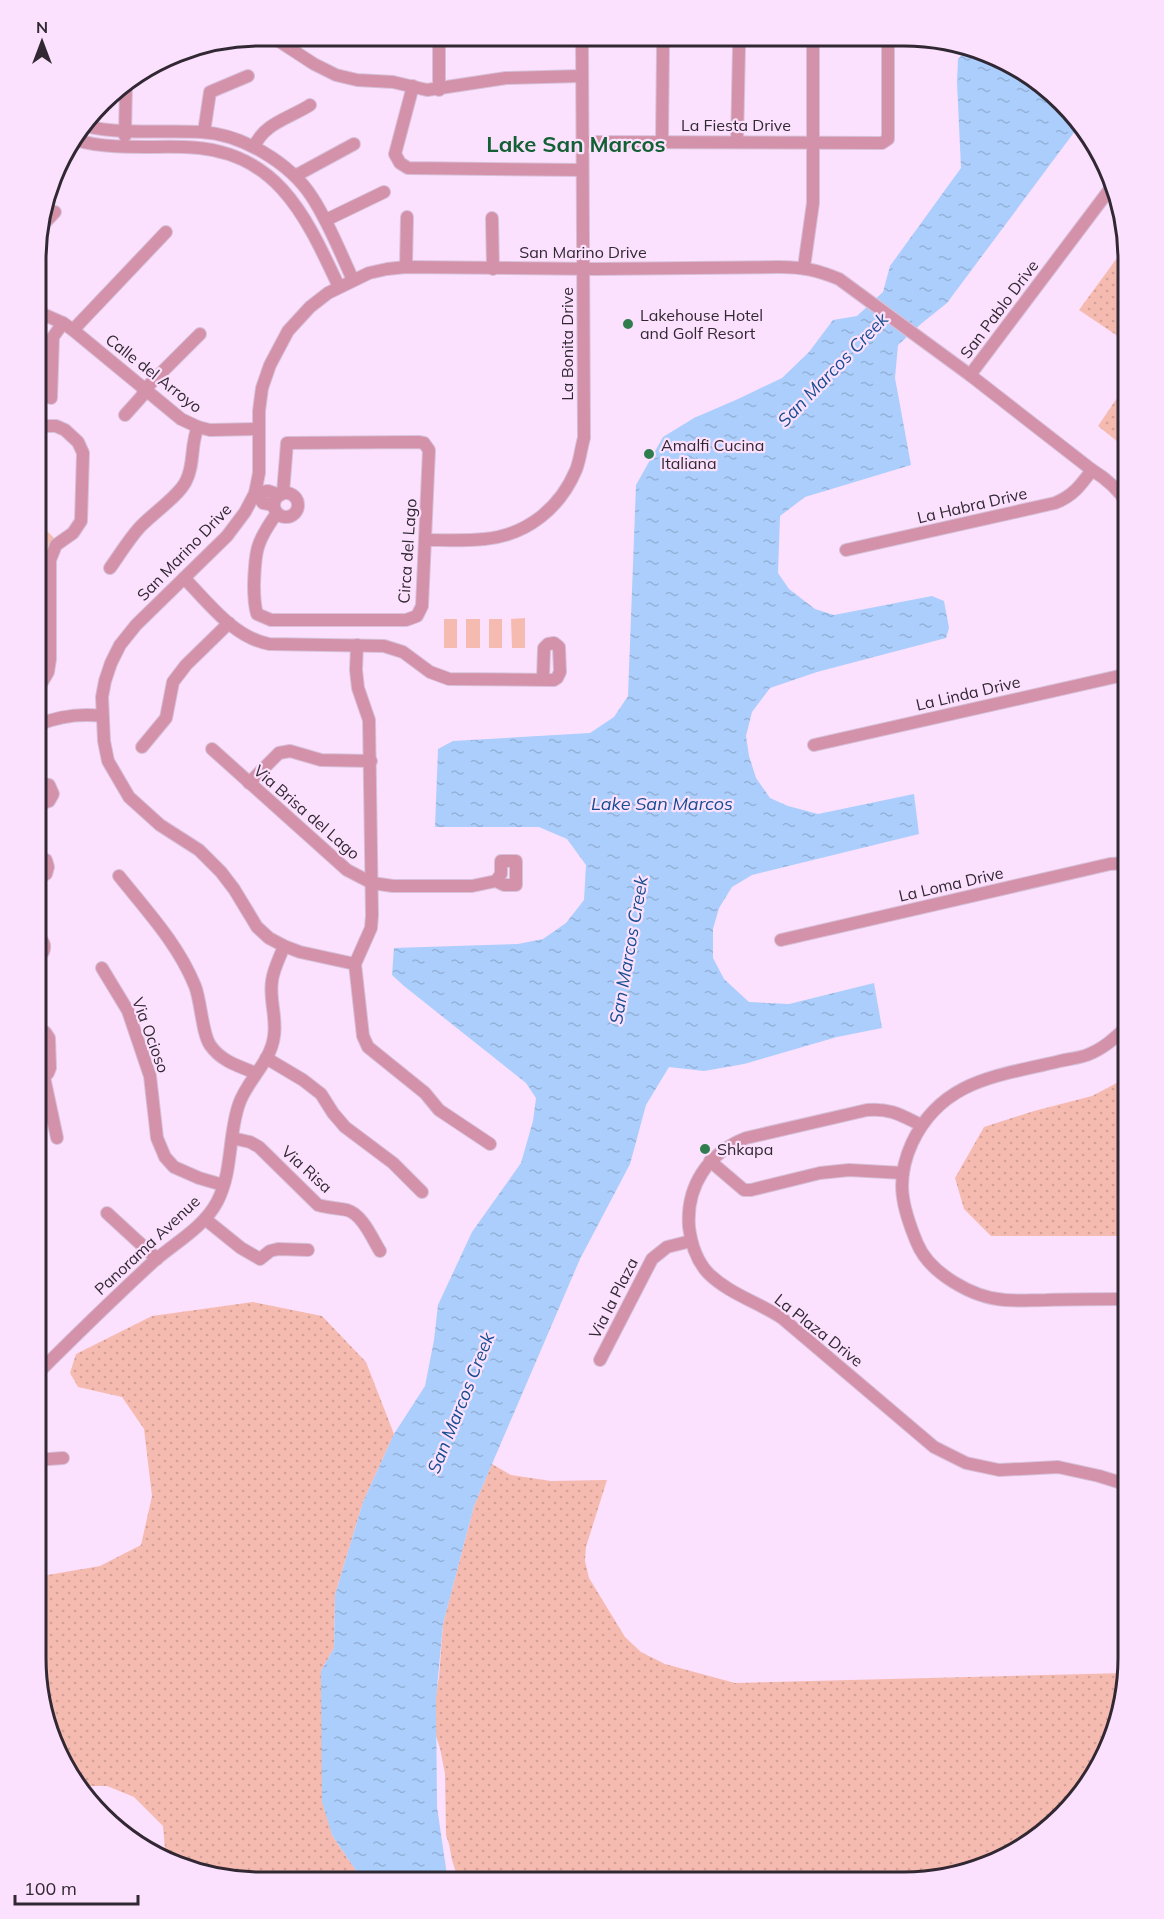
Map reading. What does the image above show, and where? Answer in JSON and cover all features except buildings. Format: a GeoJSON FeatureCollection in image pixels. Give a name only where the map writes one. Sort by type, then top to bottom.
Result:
{"type":"FeatureCollection","features":[{"type":"Feature","properties":{"kind":"street","name":"La Bonita Drive"},"geometry":{"type":"LineString","coordinates":[[425,540],[486,539],[510,535],[536,522],[554,506],[576,469],[584,438],[582,46]]}},
{"type":"Feature","properties":{"kind":"street","name":"La Fiesta Drive"},"geometry":{"type":"LineString","coordinates":[[582,142],[882,143],[888,139],[888,46]]}},
{"type":"Feature","properties":{"kind":"street"},"geometry":{"type":"LineString","coordinates":[[288,47],[336,75],[357,80],[393,82],[427,90],[439,90],[506,78],[581,76]]}},
{"type":"Feature","properties":{"kind":"street"},"geometry":{"type":"LineString","coordinates":[[439,47],[439,90]]}},
{"type":"Feature","properties":{"kind":"street"},"geometry":{"type":"LineString","coordinates":[[662,142],[663,47]]}},
{"type":"Feature","properties":{"kind":"street"},"geometry":{"type":"LineString","coordinates":[[737,142],[739,47]]}},
{"type":"Feature","properties":{"kind":"street"},"geometry":{"type":"LineString","coordinates":[[804,267],[813,203],[813,47]]}},
{"type":"Feature","properties":{"kind":"street"},"geometry":{"type":"LineString","coordinates":[[204,132],[210,92],[248,76]]}},
{"type":"Feature","properties":{"kind":"street"},"geometry":{"type":"LineString","coordinates":[[414,86],[395,154],[400,163],[408,168],[582,170]]}},
{"type":"Feature","properties":{"kind":"street"},"geometry":{"type":"LineString","coordinates":[[125,147],[126,94]]}},
{"type":"Feature","properties":{"kind":"street"},"geometry":{"type":"LineString","coordinates":[[254,147],[258,138],[270,126],[310,105]]}},
{"type":"Feature","properties":{"kind":"street"},"geometry":{"type":"LineString","coordinates":[[94,127],[204,132],[236,140],[267,154],[295,176],[311,195],[326,220],[352,280]]}},
{"type":"Feature","properties":{"kind":"street"},"geometry":{"type":"LineString","coordinates":[[83,142],[125,147],[198,147],[224,153],[258,168],[287,193],[301,211],[339,287]]}},
{"type":"Feature","properties":{"kind":"street"},"geometry":{"type":"LineString","coordinates":[[295,176],[354,144]]}},
{"type":"Feature","properties":{"kind":"street"},"geometry":{"type":"LineString","coordinates":[[326,220],[384,192]]}},
{"type":"Feature","properties":{"kind":"street","name":"San Pablo Drive"},"geometry":{"type":"LineString","coordinates":[[1107,194],[970,375],[1092,470],[1106,478],[1118,490]]}},
{"type":"Feature","properties":{"kind":"street"},"geometry":{"type":"LineString","coordinates":[[52,215],[55,212]]}},
{"type":"Feature","properties":{"kind":"street"},"geometry":{"type":"LineString","coordinates":[[406,267],[407,217]]}},
{"type":"Feature","properties":{"kind":"street"},"geometry":{"type":"LineString","coordinates":[[492,218],[493,269]]}},
{"type":"Feature","properties":{"kind":"street"},"geometry":{"type":"LineString","coordinates":[[51,398],[53,337],[68,327],[166,232]]}},
{"type":"Feature","properties":{"kind":"street","name":"San Marino Drive"},"geometry":{"type":"LineString","coordinates":[[355,964],[300,952],[269,938],[257,927],[221,872],[199,850],[160,825],[129,797],[108,761],[105,750],[102,697],[111,663],[120,645],[136,625],[227,536],[245,512],[255,493],[259,473],[259,411],[262,388],[279,346],[296,321],[327,293],[352,280],[369,273],[406,267],[584,269],[804,267],[839,279],[970,375]]}},
{"type":"Feature","properties":{"kind":"street","name":"Calle del Arroyo"},"geometry":{"type":"LineString","coordinates":[[46,316],[68,327],[181,419],[198,427],[222,431],[260,429]]}},
{"type":"Feature","properties":{"kind":"street"},"geometry":{"type":"LineString","coordinates":[[125,415],[142,396],[144,390],[200,334]]}},
{"type":"Feature","properties":{"kind":"street"},"geometry":{"type":"LineString","coordinates":[[46,426],[56,426],[65,430],[78,442],[82,453],[82,509],[81,521],[77,529],[56,544],[50,560],[50,659],[46,675]]}},
{"type":"Feature","properties":{"kind":"street"},"geometry":{"type":"LineString","coordinates":[[110,568],[138,528],[178,494],[186,483],[193,466],[194,438],[198,427]]}},
{"type":"Feature","properties":{"kind":"street","name":"Circa del Lago"},"geometry":{"type":"LineString","coordinates":[[287,443],[424,443],[429,450],[422,606],[417,616],[406,620],[271,620],[257,614],[254,606],[255,553],[278,502],[287,443]]}},
{"type":"Feature","properties":{"kind":"street","name":"La Habra Drive"},"geometry":{"type":"LineString","coordinates":[[846,550],[1055,503],[1068,498],[1080,487],[1092,470]]}},
{"type":"Feature","properties":{"kind":"street"},"geometry":{"type":"LineString","coordinates":[[255,493],[263,503],[278,502]]}},
{"type":"Feature","properties":{"kind":"street"},"geometry":{"type":"LineString","coordinates":[[184,578],[229,623],[242,634],[258,642],[384,646],[403,652],[430,672],[449,679],[543,679]]}},
{"type":"Feature","properties":{"kind":"street"},"geometry":{"type":"LineString","coordinates":[[142,747],[166,718],[173,682],[186,665],[229,623]]}},
{"type":"Feature","properties":{"kind":"street"},"geometry":{"type":"LineString","coordinates":[[357,645],[358,688],[369,720],[371,761],[371,928],[355,964],[363,1036],[368,1047],[425,1093],[439,1110],[490,1144]]}},
{"type":"Feature","properties":{"kind":"street","name":"La Linda Drive"},"geometry":{"type":"LineString","coordinates":[[814,745],[1118,676]]}},
{"type":"Feature","properties":{"kind":"street"},"geometry":{"type":"LineString","coordinates":[[46,720],[73,714],[102,716]]}},
{"type":"Feature","properties":{"kind":"street","name":"Via Brisa del Lago"},"geometry":{"type":"LineString","coordinates":[[212,749],[347,870],[372,883],[393,886],[472,886],[496,881]]}},
{"type":"Feature","properties":{"kind":"street"},"geometry":{"type":"LineString","coordinates":[[249,783],[279,753],[290,751],[321,760],[371,761]]}},
{"type":"Feature","properties":{"kind":"street"},"geometry":{"type":"LineString","coordinates":[[46,784],[49,785],[53,794],[46,802]]}},
{"type":"Feature","properties":{"kind":"street","name":"La Loma Drive"},"geometry":{"type":"LineString","coordinates":[[781,940],[1118,864]]}},
{"type":"Feature","properties":{"kind":"street"},"geometry":{"type":"LineString","coordinates":[[119,876],[171,941],[184,962],[196,989],[208,1043],[227,1062],[256,1073]]}},
{"type":"Feature","properties":{"kind":"street","name":"Panorama Avenue"},"geometry":{"type":"LineString","coordinates":[[46,1366],[93,1317],[205,1219],[217,1202],[223,1185],[238,1105],[245,1089],[266,1058],[274,1038],[272,981],[284,946]]}},
{"type":"Feature","properties":{"kind":"street","name":"Via Ocioso"},"geometry":{"type":"LineString","coordinates":[[102,968],[128,1011],[150,1076],[157,1138],[165,1157],[174,1167],[223,1185]]}},
{"type":"Feature","properties":{"kind":"street"},"geometry":{"type":"LineString","coordinates":[[46,1034],[49,1038],[50,1068],[46,1074]]}},
{"type":"Feature","properties":{"kind":"street"},"geometry":{"type":"LineString","coordinates":[[1118,1035],[1111,1042],[1087,1055],[976,1082],[964,1087],[941,1103],[921,1125],[904,1160],[903,1173],[903,1205],[919,1249],[948,1279],[974,1293],[1003,1300],[1118,1299]]}},
{"type":"Feature","properties":{"kind":"street"},"geometry":{"type":"LineString","coordinates":[[266,1058],[303,1080],[321,1094],[345,1127],[393,1163],[422,1192]]}},
{"type":"Feature","properties":{"kind":"street"},"geometry":{"type":"LineString","coordinates":[[46,1098],[57,1138]]}},
{"type":"Feature","properties":{"kind":"street","name":"La Plaza Drive"},"geometry":{"type":"LineString","coordinates":[[921,1125],[895,1112],[880,1109],[867,1110],[746,1138],[734,1143],[710,1161],[700,1173],[692,1190],[688,1212],[691,1241],[699,1261],[707,1272],[728,1290],[767,1308],[782,1318],[934,1447],[966,1463],[999,1470],[1058,1467],[1118,1482]]}},
{"type":"Feature","properties":{"kind":"street","name":"Via Risa"},"geometry":{"type":"LineString","coordinates":[[232,1138],[250,1142],[259,1148],[318,1205],[348,1210],[357,1215],[380,1251]]}},
{"type":"Feature","properties":{"kind":"street"},"geometry":{"type":"LineString","coordinates":[[710,1161],[744,1190],[820,1173],[849,1170],[903,1173]]}},
{"type":"Feature","properties":{"kind":"street"},"geometry":{"type":"LineString","coordinates":[[107,1213],[157,1259]]}},
{"type":"Feature","properties":{"kind":"street"},"geometry":{"type":"LineString","coordinates":[[205,1219],[241,1248],[260,1258],[278,1249],[308,1250]]}},
{"type":"Feature","properties":{"kind":"street","name":"Via la Plaza"},"geometry":{"type":"LineString","coordinates":[[600,1360],[652,1259],[667,1246],[691,1241]]}},
{"type":"Feature","properties":{"kind":"street"},"geometry":{"type":"LineString","coordinates":[[46,1459],[63,1458]]}},
{"type":"Feature","properties":{"kind":"shaded area"},"geometry":{"type":"Polygon","coordinates":[[[1118,257],[1118,336],[1079,310],[1118,257]]]}},
{"type":"Feature","properties":{"kind":"shaded area"},"geometry":{"type":"Polygon","coordinates":[[[1118,397],[1118,442],[1098,426],[1118,397]]]}},
{"type":"Feature","properties":{"kind":"shaded area"},"geometry":{"type":"Polygon","coordinates":[[[46,530],[55,539],[46,551],[46,530]]]}},
{"type":"Feature","properties":{"kind":"shaded area"},"geometry":{"type":"Polygon","coordinates":[[[525,618],[525,648],[512,648],[511,619],[525,618]]]}},
{"type":"Feature","properties":{"kind":"shaded area"},"geometry":{"type":"Polygon","coordinates":[[[444,619],[457,619],[457,648],[444,648],[444,619]]]}},
{"type":"Feature","properties":{"kind":"shaded area"},"geometry":{"type":"Polygon","coordinates":[[[466,619],[480,619],[480,648],[466,648],[466,619]]]}},
{"type":"Feature","properties":{"kind":"shaded area"},"geometry":{"type":"Polygon","coordinates":[[[489,619],[502,619],[502,648],[489,648],[489,619]]]}},
{"type":"Feature","properties":{"kind":"shaded area"},"geometry":{"type":"Polygon","coordinates":[[[1118,1082],[1118,1236],[991,1236],[964,1209],[955,1178],[984,1127],[1092,1096],[1118,1082]]]}},
{"type":"Feature","properties":{"kind":"shaded area"},"geometry":{"type":"Polygon","coordinates":[[[253,1302],[322,1316],[366,1362],[394,1434],[363,1502],[335,1595],[334,1648],[321,1671],[332,1835],[357,1872],[233,1871],[192,1861],[166,1850],[163,1826],[134,1797],[107,1786],[89,1786],[75,1765],[58,1727],[48,1686],[46,1575],[100,1566],[141,1545],[152,1496],[144,1429],[122,1397],[78,1387],[70,1373],[76,1354],[152,1316],[253,1302]]]}},
{"type":"Feature","properties":{"kind":"shaded area"},"geometry":{"type":"Polygon","coordinates":[[[492,1464],[511,1475],[551,1481],[607,1480],[586,1547],[585,1561],[589,1578],[625,1637],[641,1652],[665,1664],[735,1683],[1117,1673],[1106,1727],[1089,1765],[1055,1810],[1010,1844],[959,1865],[917,1872],[456,1872],[446,1835],[445,1774],[434,1730],[433,1712],[439,1677],[443,1624],[474,1506],[492,1464]]]}},
{"type":"Feature","properties":{"kind":"water","name":"Lake San Marcos"},"geometry":{"type":"Polygon","coordinates":[[[962,55],[972,58],[1010,75],[1045,100],[1074,132],[947,303],[898,345],[895,378],[911,465],[805,497],[780,516],[778,573],[789,589],[815,609],[834,615],[932,596],[944,601],[949,628],[946,638],[817,672],[770,688],[752,712],[746,736],[756,778],[770,798],[788,806],[818,814],[914,794],[919,834],[752,875],[732,887],[719,908],[713,929],[713,958],[724,979],[749,1002],[789,1004],[874,983],[882,1028],[837,1037],[744,1064],[704,1071],[669,1067],[646,1105],[630,1164],[580,1259],[474,1506],[443,1624],[436,1700],[437,1807],[447,1872],[357,1872],[332,1835],[322,1802],[321,1671],[334,1648],[335,1595],[363,1502],[394,1434],[425,1386],[438,1305],[472,1232],[521,1163],[533,1121],[536,1098],[526,1083],[392,975],[394,948],[518,944],[543,939],[566,923],[584,900],[586,865],[567,839],[539,827],[435,827],[438,749],[453,741],[590,733],[614,717],[628,696],[636,485],[663,437],[694,418],[782,378],[809,352],[833,320],[857,316],[883,292],[890,266],[961,168],[958,59],[962,55]]]}},
{"type":"Feature","properties":{"kind":"place","name":"Lakehouse Hotel and Golf Resort"},"geometry":{"type":"Point","coordinates":[628,324]}},
{"type":"Feature","properties":{"kind":"place","name":"Amalfi Cucina Italiana"},"geometry":{"type":"Point","coordinates":[649,454]}},
{"type":"Feature","properties":{"kind":"place","name":"Shkapa"},"geometry":{"type":"Point","coordinates":[705,1149]}},
{"type":"Feature","properties":{"kind":"district","name":"Lake San Marcos"},"geometry":{"type":"Point","coordinates":[576,144]}},
{"type":"Feature","properties":{"kind":"water label","name":"San Marcos Creek"},"geometry":{"type":"Point","coordinates":[833,370]}},
{"type":"Feature","properties":{"kind":"water label","name":"San Marcos Creek"},"geometry":{"type":"Point","coordinates":[629,950]}},
{"type":"Feature","properties":{"kind":"water label","name":"San Marcos Creek"},"geometry":{"type":"Point","coordinates":[461,1403]}}]}
